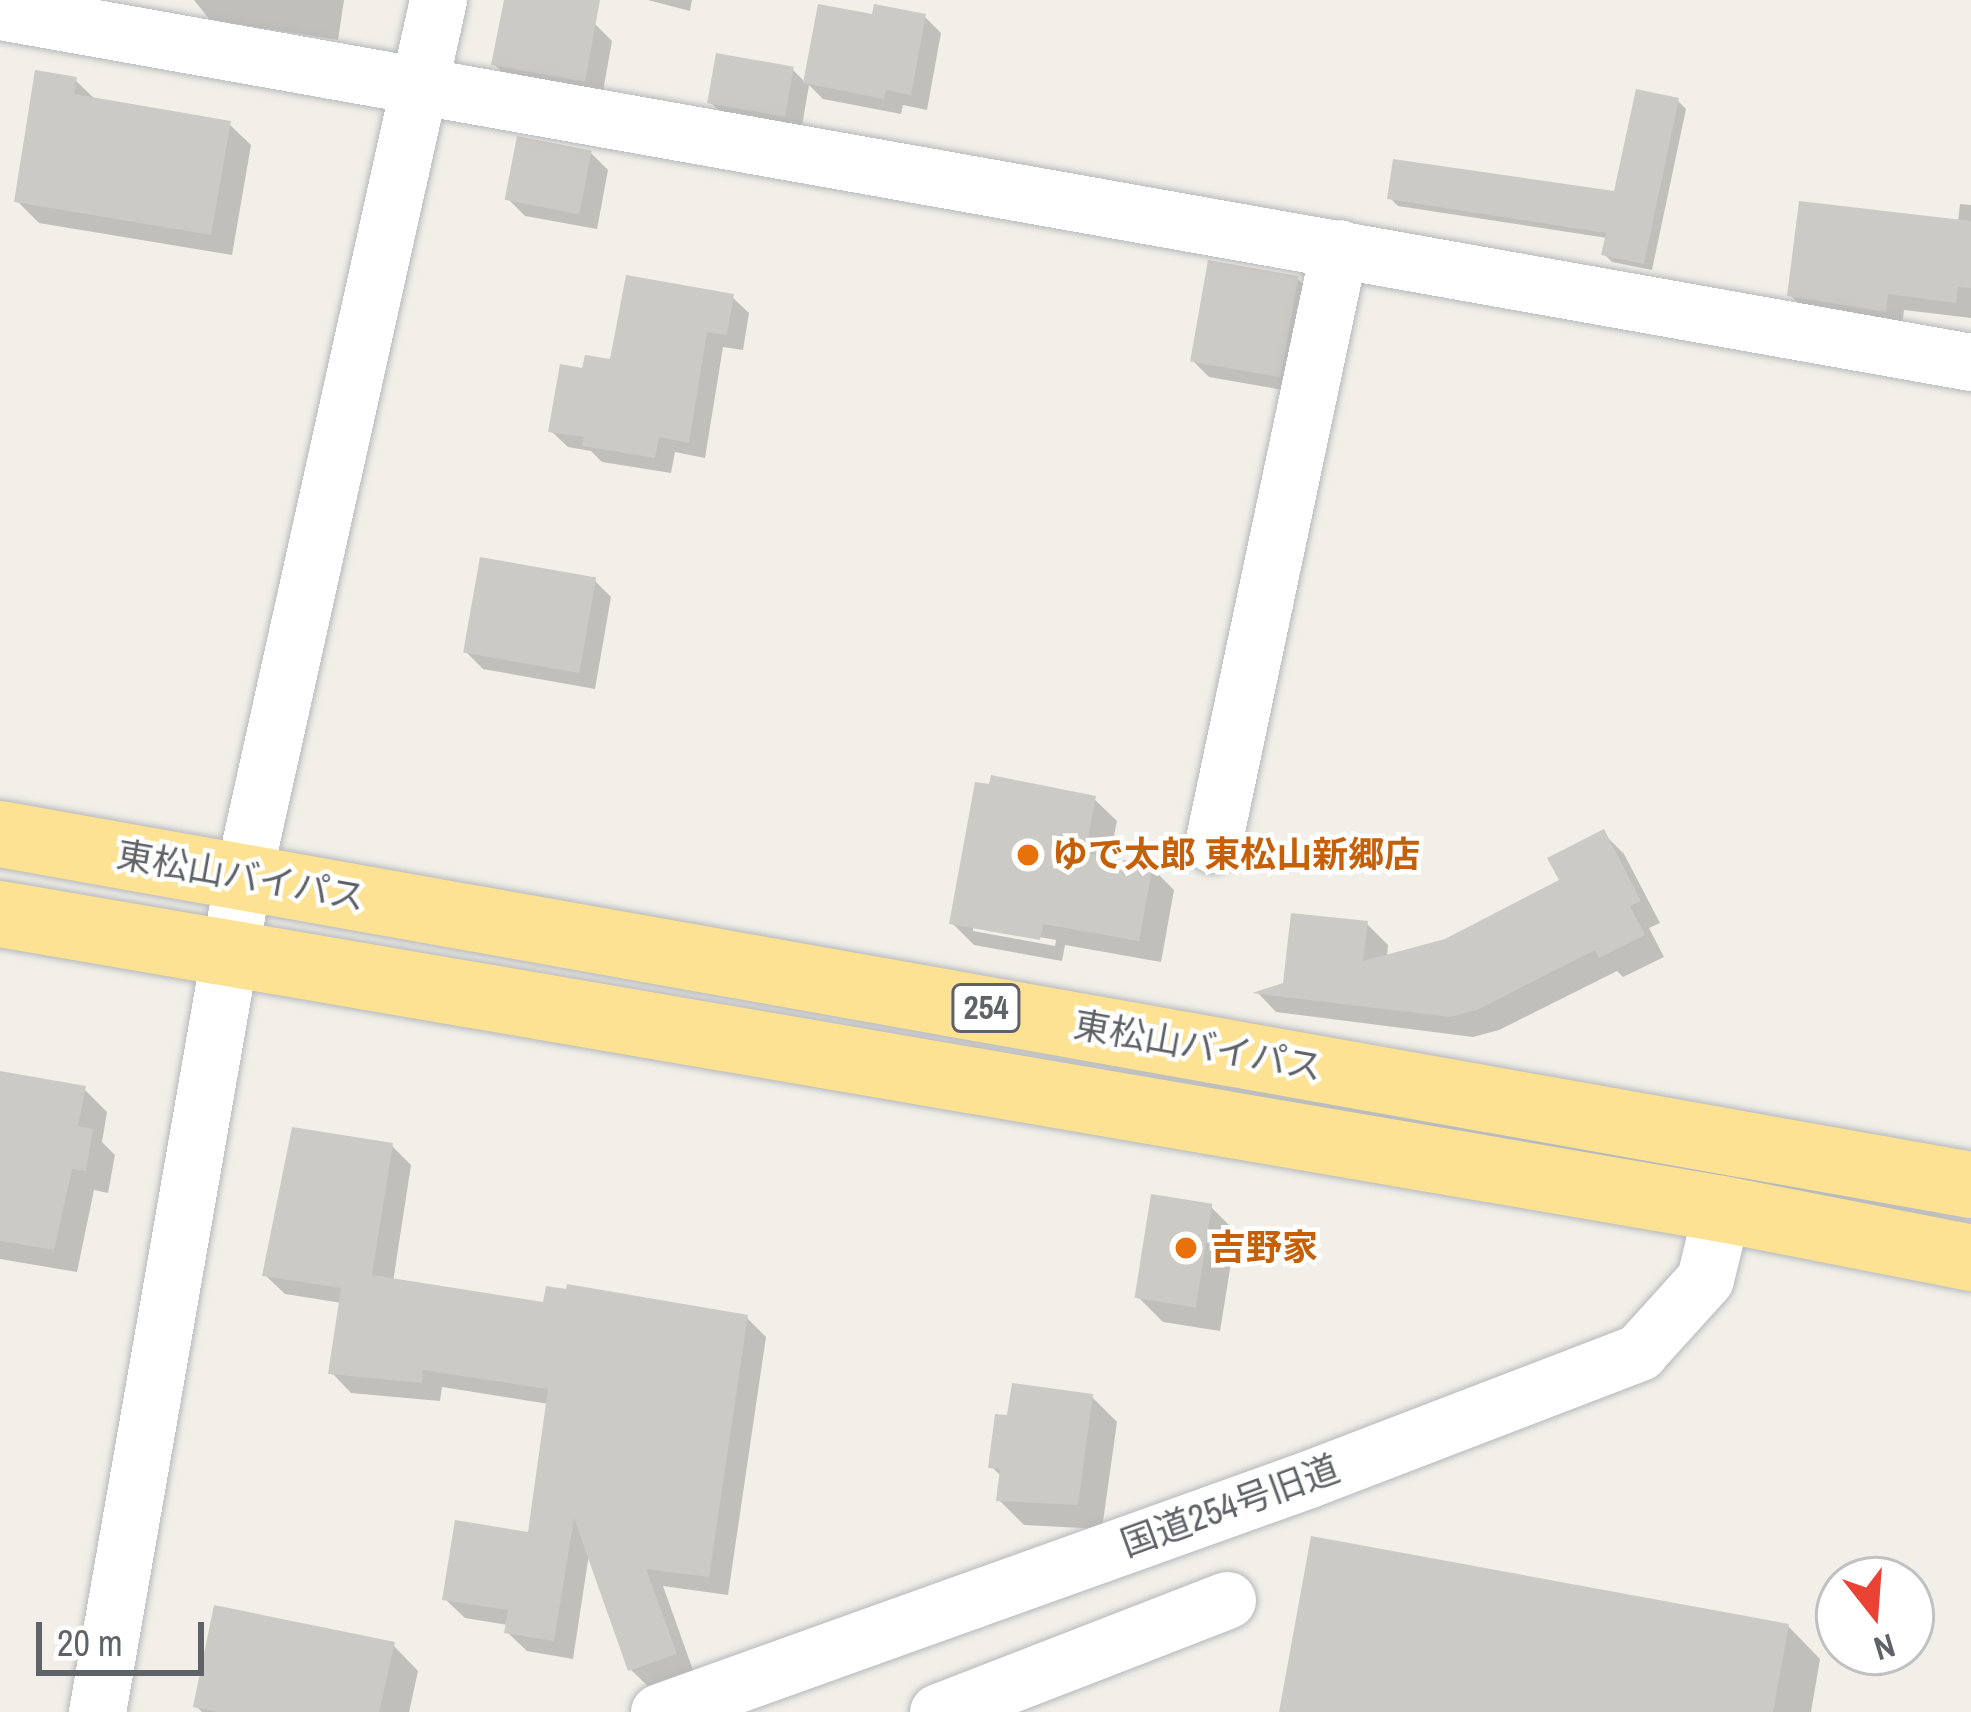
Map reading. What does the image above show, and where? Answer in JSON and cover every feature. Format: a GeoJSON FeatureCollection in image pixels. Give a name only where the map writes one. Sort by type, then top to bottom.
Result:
{"type":"FeatureCollection","features":[{"type":"Feature","properties":{"kind":"highway","name":"東松山バイパス"},"geometry":{"type":"LineString","coordinates":[[0,834],[1971,1185]]}},
{"type":"Feature","properties":{"kind":"highway","name":"東松山バイパス"},"geometry":{"type":"LineString","coordinates":[[0,914],[1722,1210],[1971,1258]]}},
{"type":"Feature","properties":{"kind":"street"},"geometry":{"type":"LineString","coordinates":[[97,1712],[243,876],[439,0]]}},
{"type":"Feature","properties":{"kind":"street"},"geometry":{"type":"LineString","coordinates":[[0,11],[1971,362]]}},
{"type":"Feature","properties":{"kind":"street"},"geometry":{"type":"LineString","coordinates":[[1214,844],[1339,248]]}},
{"type":"Feature","properties":{"kind":"street","name":"国道254号旧道"},"geometry":{"type":"LineString","coordinates":[[659,1712],[1309,1479],[1639,1352],[1705,1279],[1722,1210]]}},
{"type":"Feature","properties":{"kind":"street"},"geometry":{"type":"LineString","coordinates":[[938,1712],[1227,1600]]}},
{"type":"Feature","properties":{"kind":"building"},"geometry":{"type":"Polygon","coordinates":[[[504,0],[600,0],[585,82],[491,65],[504,0]]]}},
{"type":"Feature","properties":{"kind":"building"},"geometry":{"type":"Polygon","coordinates":[[[818,4],[872,14],[874,4],[926,14],[911,95],[886,90],[884,99],[803,83],[818,4]]]}},
{"type":"Feature","properties":{"kind":"building"},"geometry":{"type":"Polygon","coordinates":[[[716,53],[794,67],[785,117],[707,103],[716,53]]]}},
{"type":"Feature","properties":{"kind":"building"},"geometry":{"type":"Polygon","coordinates":[[[35,70],[77,77],[74,94],[231,121],[211,235],[14,202],[35,70]]]}},
{"type":"Feature","properties":{"kind":"building"},"geometry":{"type":"Polygon","coordinates":[[[1636,89],[1679,98],[1644,264],[1601,255],[1606,233],[1387,199],[1393,159],[1614,191],[1636,89]]]}},
{"type":"Feature","properties":{"kind":"building"},"geometry":{"type":"Polygon","coordinates":[[[517,136],[592,151],[579,214],[505,200],[517,136]]]}},
{"type":"Feature","properties":{"kind":"building"},"geometry":{"type":"Polygon","coordinates":[[[1799,201],[1971,221],[1971,288],[1958,287],[1956,303],[1888,294],[1886,312],[1787,296],[1799,201]]]}},
{"type":"Feature","properties":{"kind":"building"},"geometry":{"type":"Polygon","coordinates":[[[1208,260],[1299,276],[1281,377],[1190,361],[1208,260]]]}},
{"type":"Feature","properties":{"kind":"building"},"geometry":{"type":"Polygon","coordinates":[[[626,275],[734,294],[727,335],[707,332],[689,443],[659,437],[655,458],[582,446],[584,437],[548,432],[560,364],[582,368],[585,355],[610,359],[626,275]]]}},
{"type":"Feature","properties":{"kind":"building"},"geometry":{"type":"Polygon","coordinates":[[[480,557],[596,577],[579,673],[463,653],[480,557]]]}},
{"type":"Feature","properties":{"kind":"building"},"geometry":{"type":"Polygon","coordinates":[[[991,775],[1096,796],[1085,853],[1153,865],[1139,941],[1043,924],[1040,940],[949,924],[975,782],[989,784],[991,775]]]}},
{"type":"Feature","properties":{"kind":"building"},"geometry":{"type":"Polygon","coordinates":[[[1604,829],[1641,901],[1630,906],[1645,935],[1599,958],[1595,950],[1477,1010],[1450,1017],[1252,993],[1283,983],[1291,913],[1368,921],[1363,961],[1445,939],[1559,880],[1547,858],[1604,829]]]}},
{"type":"Feature","properties":{"kind":"building"},"geometry":{"type":"Polygon","coordinates":[[[0,1071],[86,1086],[78,1126],[93,1129],[86,1171],[72,1169],[54,1250],[0,1241],[0,1071]]]}},
{"type":"Feature","properties":{"kind":"building"},"geometry":{"type":"Polygon","coordinates":[[[292,1127],[393,1143],[372,1275],[543,1302],[546,1286],[566,1289],[567,1284],[748,1315],[709,1577],[646,1569],[677,1654],[628,1671],[574,1518],[554,1641],[504,1633],[508,1610],[442,1600],[455,1520],[528,1532],[548,1389],[423,1370],[422,1383],[328,1374],[341,1288],[262,1276],[292,1127]]]}},
{"type":"Feature","properties":{"kind":"building"},"geometry":{"type":"Polygon","coordinates":[[[1151,1194],[1212,1204],[1196,1307],[1135,1298],[1151,1194]]]}},
{"type":"Feature","properties":{"kind":"building"},"geometry":{"type":"Polygon","coordinates":[[[1012,1383],[1093,1394],[1078,1505],[996,1501],[1000,1469],[988,1468],[995,1414],[1007,1415],[1012,1383]]]}},
{"type":"Feature","properties":{"kind":"building"},"geometry":{"type":"Polygon","coordinates":[[[1311,1536],[1789,1624],[1773,1712],[1279,1712],[1311,1536]]]}},
{"type":"Feature","properties":{"kind":"building"},"geometry":{"type":"Polygon","coordinates":[[[214,1605],[395,1642],[379,1712],[218,1712],[193,1707],[214,1605]]]}},
{"type":"Feature","properties":{"kind":"place","name":"ゆで太郎 東松山新郷店"},"geometry":{"type":"Point","coordinates":[1028,855]}},
{"type":"Feature","properties":{"kind":"place","name":"吉野家"},"geometry":{"type":"Point","coordinates":[1186,1248]}}]}
